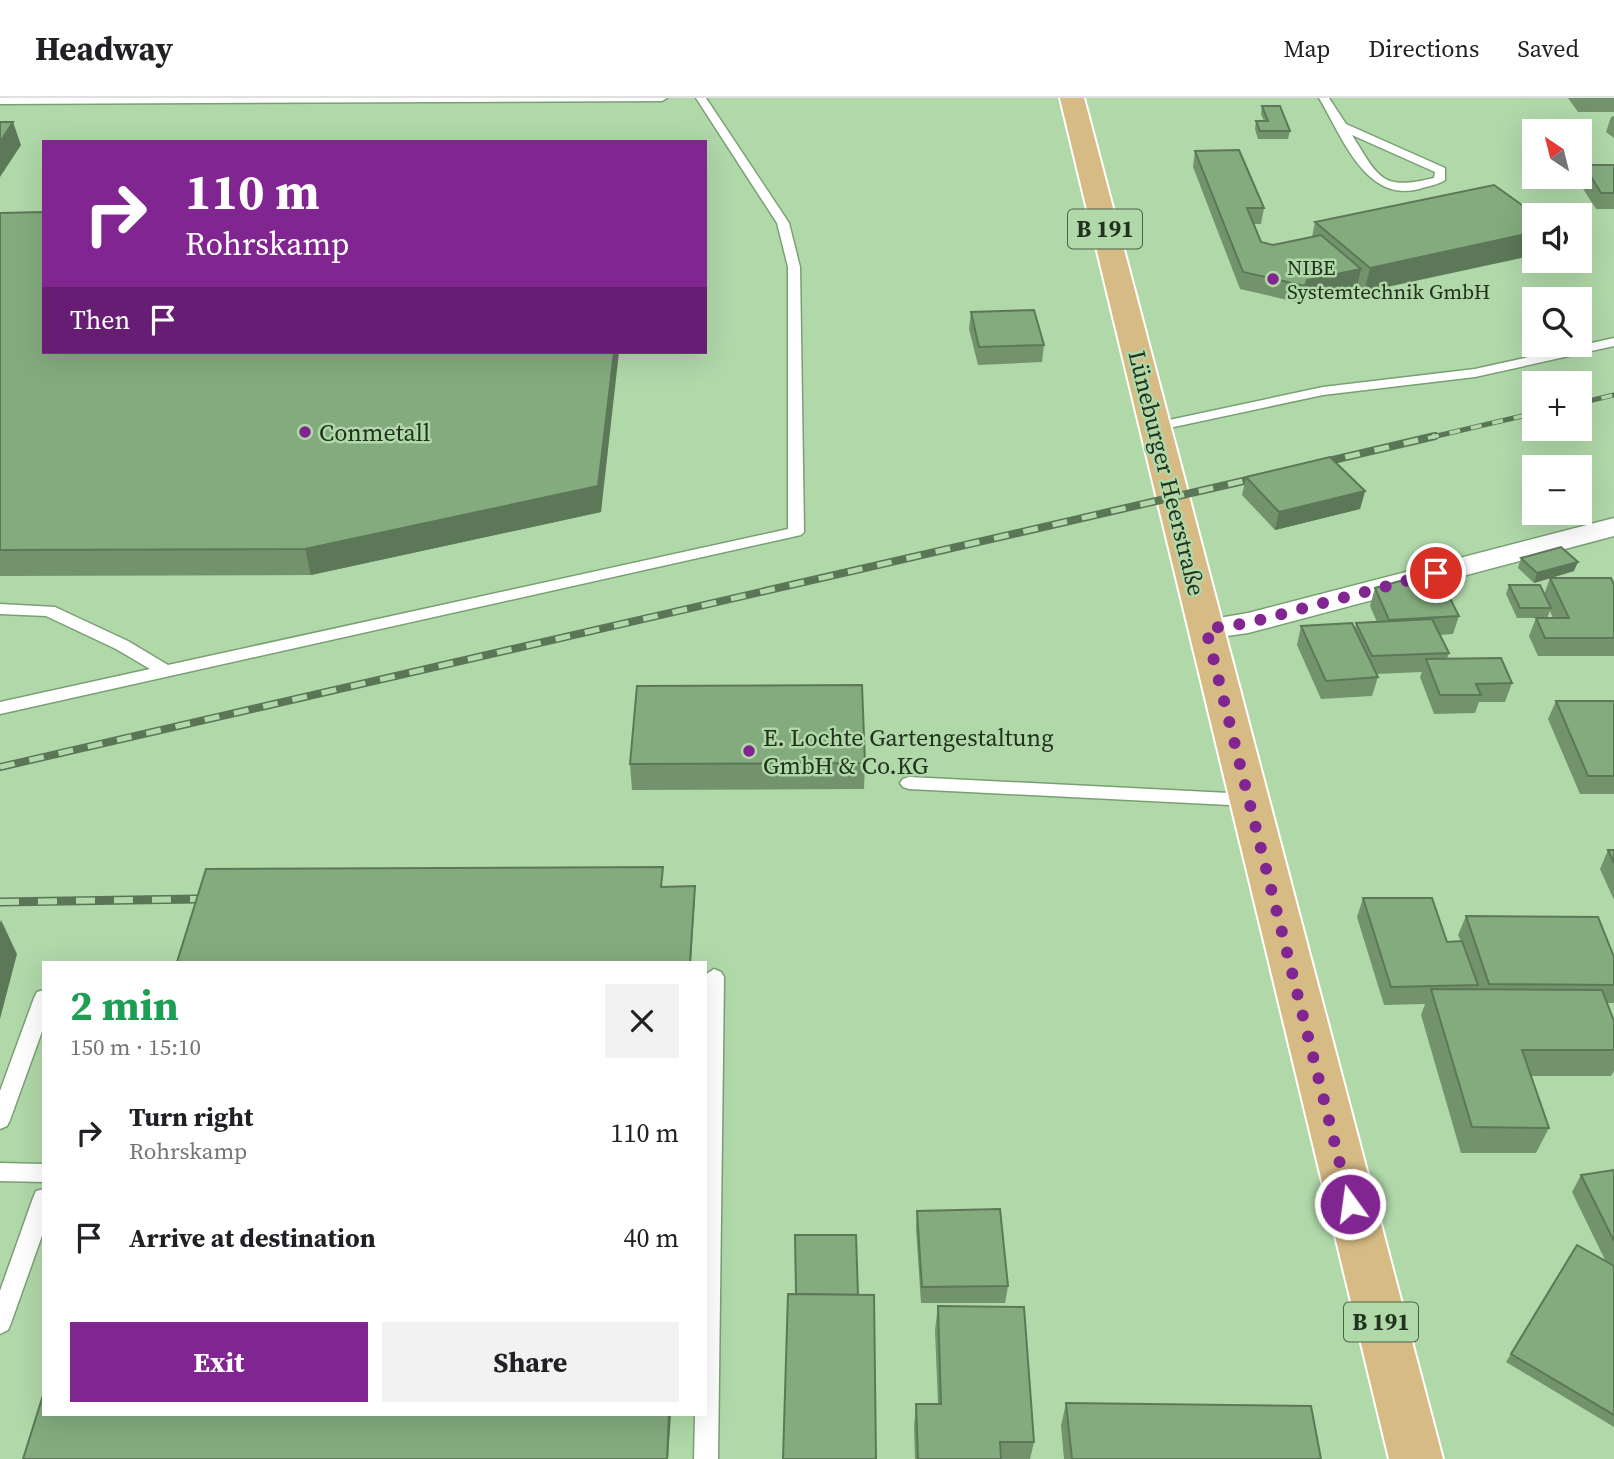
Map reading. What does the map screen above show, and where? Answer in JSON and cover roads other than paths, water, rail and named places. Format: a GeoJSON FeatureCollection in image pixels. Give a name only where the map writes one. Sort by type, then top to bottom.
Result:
{"type":"FeatureCollection","features":[{"type":"Feature","properties":{"kind":"main road","name":"Lüneburger Heerstraße"},"geometry":{"type":"LineString","coordinates":[[1072,98],[1416,1459]]}},
{"type":"Feature","properties":{"kind":"street"},"geometry":{"type":"LineString","coordinates":[[1206,629],[1248,623],[1614,527]]}},
{"type":"Feature","properties":{"kind":"lane"},"geometry":{"type":"LineString","coordinates":[[0,101],[662,98]]}},
{"type":"Feature","properties":{"kind":"lane"},"geometry":{"type":"LineString","coordinates":[[0,708],[796,531],[794,267],[783,223],[701,98]]}},
{"type":"Feature","properties":{"kind":"lane"},"geometry":{"type":"LineString","coordinates":[[1324,98],[1367,168],[1384,184],[1404,189],[1439,180],[1441,170],[1343,127]]}},
{"type":"Feature","properties":{"kind":"lane"},"geometry":{"type":"LineString","coordinates":[[1156,426],[1323,391],[1475,373],[1614,342]]}},
{"type":"Feature","properties":{"kind":"lane"},"geometry":{"type":"LineString","coordinates":[[0,609],[49,611],[122,645],[163,670]]}},
{"type":"Feature","properties":{"kind":"lane"},"geometry":{"type":"LineString","coordinates":[[909,783],[1249,800]]}},
{"type":"Feature","properties":{"kind":"lane"},"geometry":{"type":"LineString","coordinates":[[707,1413],[714,977]]}},
{"type":"Feature","properties":{"kind":"lane"},"geometry":{"type":"LineString","coordinates":[[0,1120],[42,1004]]}},
{"type":"Feature","properties":{"kind":"lane"},"geometry":{"type":"LineString","coordinates":[[0,1172],[42,1174]]}},
{"type":"Feature","properties":{"kind":"lane"},"geometry":{"type":"LineString","coordinates":[[0,1323],[42,1204]]}},
{"type":"Feature","properties":{"kind":"lane"},"geometry":{"type":"LineString","coordinates":[[706,1459],[707,1416]]}},
{"type":"Feature","properties":{"kind":"railway"},"geometry":{"type":"LineString","coordinates":[[1592,400],[1614,395]]}},
{"type":"Feature","properties":{"kind":"railway"},"geometry":{"type":"LineString","coordinates":[[1428,438],[1522,416]]}},
{"type":"Feature","properties":{"kind":"railway"},"geometry":{"type":"LineString","coordinates":[[1316,464],[1435,436]]}},
{"type":"Feature","properties":{"kind":"railway"},"geometry":{"type":"LineString","coordinates":[[0,767],[1265,476]]}},
{"type":"Feature","properties":{"kind":"railway"},"geometry":{"type":"LineString","coordinates":[[0,902],[197,899]]}},
{"type":"Feature","properties":{"kind":"place","name":"NIBE Systemtechnik GmbH"},"geometry":{"type":"Point","coordinates":[1273,279]}},
{"type":"Feature","properties":{"kind":"place","name":"Conmetall"},"geometry":{"type":"Point","coordinates":[305,432]}},
{"type":"Feature","properties":{"kind":"place","name":"E. Lochte Gartengestaltung GmbH & Co.KG"},"geometry":{"type":"Point","coordinates":[749,751]}}]}
